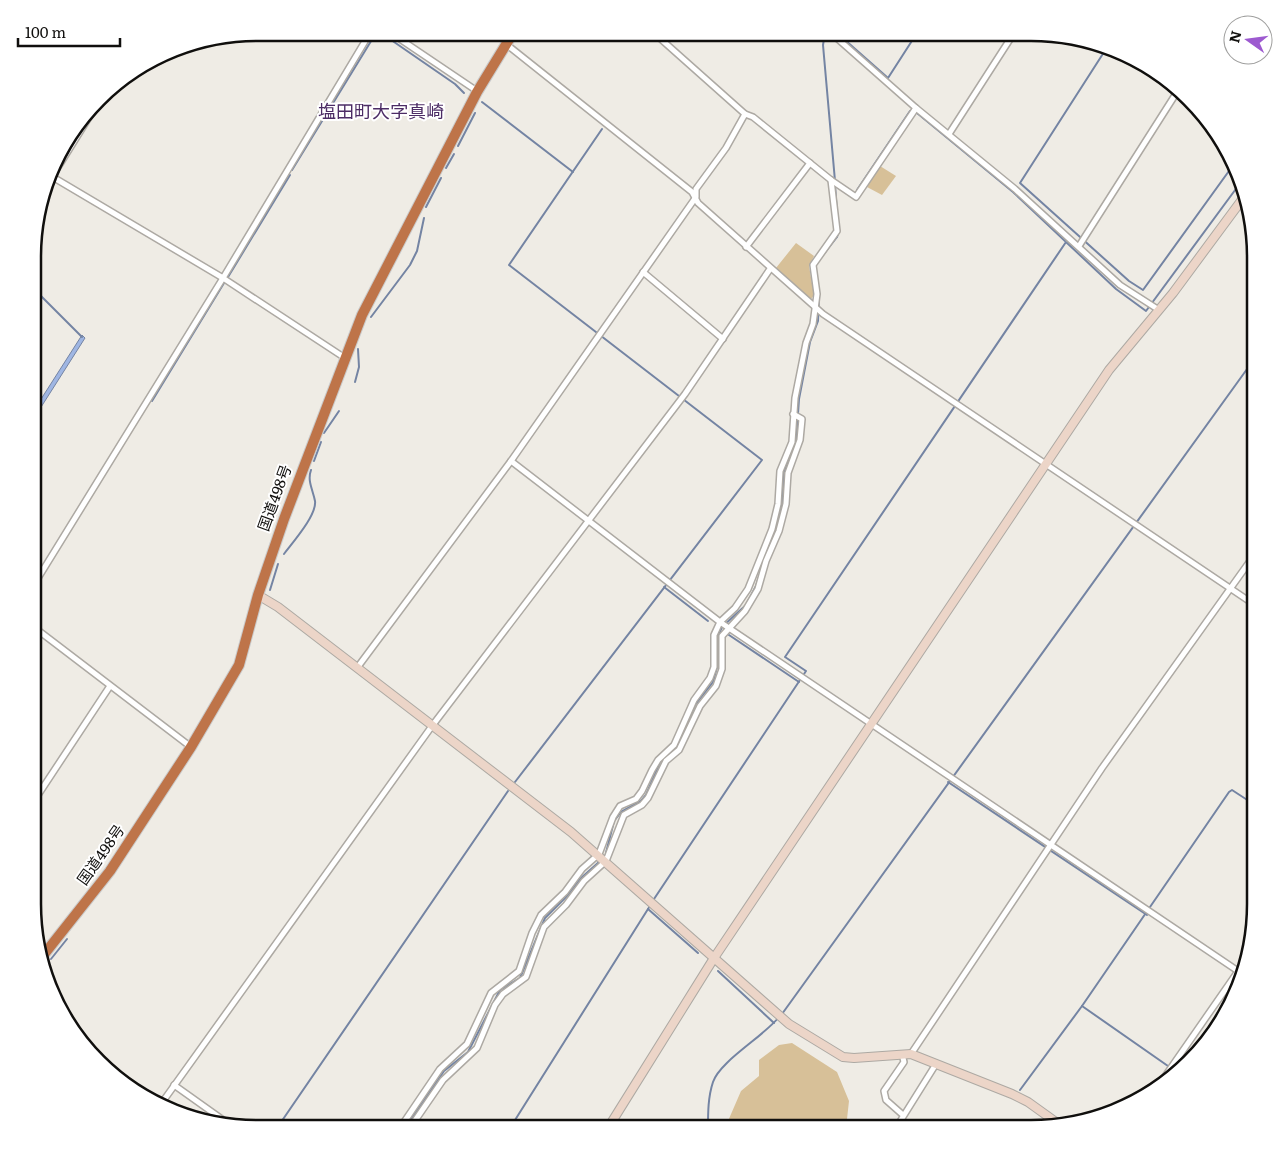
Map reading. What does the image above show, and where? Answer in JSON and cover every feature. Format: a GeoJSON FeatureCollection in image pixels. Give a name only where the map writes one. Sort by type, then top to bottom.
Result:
{"type":"FeatureCollection","features":[{"type":"Feature","properties":{"kind":"highway","name":"国道498号"},"geometry":{"type":"LineString","coordinates":[[47,951],[110,871],[191,747],[239,665],[258,596],[284,519],[345,358],[374,288],[477,92],[508,41]]}},
{"type":"Feature","properties":{"kind":"street"},"geometry":{"type":"LineString","coordinates":[[41,573],[223,278],[365,41]]}},
{"type":"Feature","properties":{"kind":"street"},"geometry":{"type":"LineString","coordinates":[[407,41],[477,92]]}},
{"type":"Feature","properties":{"kind":"street"},"geometry":{"type":"LineString","coordinates":[[663,41],[745,114],[754,117],[831,180],[856,197],[916,108]]}},
{"type":"Feature","properties":{"kind":"street"},"geometry":{"type":"LineString","coordinates":[[840,41],[1079,246],[1120,285],[1157,309]]}},
{"type":"Feature","properties":{"kind":"street"},"geometry":{"type":"LineString","coordinates":[[949,134],[1009,41]]}},
{"type":"Feature","properties":{"kind":"street"},"geometry":{"type":"LineString","coordinates":[[506,44],[696,197]]}},
{"type":"Feature","properties":{"kind":"street"},"geometry":{"type":"LineString","coordinates":[[1079,246],[1174,96]]}},
{"type":"Feature","properties":{"kind":"street"},"geometry":{"type":"LineString","coordinates":[[745,114],[726,148],[696,190],[698,204],[823,314],[1247,600]]}},
{"type":"Feature","properties":{"kind":"street"},"geometry":{"type":"LineString","coordinates":[[746,247],[810,163]]}},
{"type":"Feature","properties":{"kind":"street"},"geometry":{"type":"LineString","coordinates":[[56,179],[223,278],[345,358]]}},
{"type":"Feature","properties":{"kind":"street"},"geometry":{"type":"LineString","coordinates":[[405,1120],[440,1069],[467,1044],[492,993],[519,971],[541,915],[565,892],[582,869],[599,854],[612,817],[620,806],[636,799],[642,791],[658,760],[674,745],[694,700],[710,678],[714,667],[714,635],[720,622],[734,608],[748,589],[772,529],[778,504],[780,471],[792,442],[794,414],[806,343],[813,324],[817,294],[813,265],[837,231],[831,180]]}},
{"type":"Feature","properties":{"kind":"street"},"geometry":{"type":"LineString","coordinates":[[357,668],[511,461],[696,197]]}},
{"type":"Feature","properties":{"kind":"street"},"geometry":{"type":"LineString","coordinates":[[613,1120],[714,958],[1109,370],[1239,202]]}},
{"type":"Feature","properties":{"kind":"street"},"geometry":{"type":"LineString","coordinates":[[164,1099],[432,726],[680,401],[770,269]]}},
{"type":"Feature","properties":{"kind":"street"},"geometry":{"type":"LineString","coordinates":[[643,272],[723,339]]}},
{"type":"Feature","properties":{"kind":"street"},"geometry":{"type":"LineString","coordinates":[[416,1120],[443,1080],[477,1048],[495,1005],[503,994],[526,977],[544,927],[566,905],[584,881],[606,861],[624,815],[642,805],[648,798],[666,761],[679,750],[700,706],[716,686],[722,668],[722,636],[752,601],[779,531],[786,504],[788,473],[800,440],[802,419],[794,414]]}},
{"type":"Feature","properties":{"kind":"street"},"geometry":{"type":"LineString","coordinates":[[511,461],[728,628],[956,779],[1050,845],[1237,967]]}},
{"type":"Feature","properties":{"kind":"street"},"geometry":{"type":"LineString","coordinates":[[903,1115],[886,1100],[884,1091],[904,1062],[906,1054],[1102,768],[1247,565]]}},
{"type":"Feature","properties":{"kind":"street"},"geometry":{"type":"LineString","coordinates":[[258,596],[278,607],[599,854],[784,1020],[843,1057],[854,1058],[906,1054],[1012,1094],[1028,1102],[1051,1119]]}},
{"type":"Feature","properties":{"kind":"street"},"geometry":{"type":"LineString","coordinates":[[41,633],[191,747]]}},
{"type":"Feature","properties":{"kind":"street"},"geometry":{"type":"LineString","coordinates":[[41,790],[110,686]]}},
{"type":"Feature","properties":{"kind":"street"},"geometry":{"type":"LineString","coordinates":[[1171,1067],[1234,977]]}},
{"type":"Feature","properties":{"kind":"street"},"geometry":{"type":"LineString","coordinates":[[900,1120],[936,1064]]}},
{"type":"Feature","properties":{"kind":"street"},"geometry":{"type":"LineString","coordinates":[[174,1085],[218,1116]]}},
{"type":"Feature","properties":{"kind":"shaded area"},"geometry":{"type":"Polygon","coordinates":[[[880,166],[896,176],[882,195],[867,187],[880,166]]]}},
{"type":"Feature","properties":{"kind":"shaded area"},"geometry":{"type":"Polygon","coordinates":[[[796,243],[814,256],[809,266],[814,295],[811,299],[776,268],[796,243]]]}},
{"type":"Feature","properties":{"kind":"shaded area"},"geometry":{"type":"Polygon","coordinates":[[[792,1043],[837,1072],[849,1101],[847,1120],[728,1120],[741,1091],[759,1076],[759,1060],[779,1045],[792,1043]]]}},
{"type":"Feature","properties":{"kind":"water"},"geometry":{"type":"Polygon","coordinates":[[[82,335],[85,338],[41,407],[41,399],[82,335]]]}},
{"type":"Feature","properties":{"kind":"waterway"},"geometry":{"type":"LineString","coordinates":[[292,170],[371,41]]}},
{"type":"Feature","properties":{"kind":"waterway"},"geometry":{"type":"LineString","coordinates":[[393,41],[455,84],[464,93]]}},
{"type":"Feature","properties":{"kind":"waterway"},"geometry":{"type":"LineString","coordinates":[[824,41],[835,181]]}},
{"type":"Feature","properties":{"kind":"waterway"},"geometry":{"type":"LineString","coordinates":[[824,41],[833,41]]}},
{"type":"Feature","properties":{"kind":"waterway"},"geometry":{"type":"LineString","coordinates":[[846,41],[888,78],[912,41]]}},
{"type":"Feature","properties":{"kind":"waterway"},"geometry":{"type":"LineString","coordinates":[[1103,54],[1020,183],[1129,281],[1143,290],[1229,171]]}},
{"type":"Feature","properties":{"kind":"waterway"},"geometry":{"type":"LineString","coordinates":[[482,102],[573,172]]}},
{"type":"Feature","properties":{"kind":"waterway"},"geometry":{"type":"LineString","coordinates":[[857,190],[910,111]]}},
{"type":"Feature","properties":{"kind":"waterway"},"geometry":{"type":"LineString","coordinates":[[458,146],[475,113]]}},
{"type":"Feature","properties":{"kind":"waterway"},"geometry":{"type":"LineString","coordinates":[[917,113],[1013,192],[1065,241]]}},
{"type":"Feature","properties":{"kind":"waterway"},"geometry":{"type":"LineString","coordinates":[[515,782],[762,460],[509,265],[602,129]]}},
{"type":"Feature","properties":{"kind":"waterway"},"geometry":{"type":"LineString","coordinates":[[446,168],[454,154]]}},
{"type":"Feature","properties":{"kind":"waterway"},"geometry":{"type":"LineString","coordinates":[[228,277],[290,175]]}},
{"type":"Feature","properties":{"kind":"waterway"},"geometry":{"type":"LineString","coordinates":[[426,207],[441,178]]}},
{"type":"Feature","properties":{"kind":"waterway"},"geometry":{"type":"LineString","coordinates":[[835,185],[837,213]]}},
{"type":"Feature","properties":{"kind":"waterway"},"geometry":{"type":"LineString","coordinates":[[652,902],[806,671],[785,657],[1066,242],[1116,289],[1146,311],[1235,190]]}},
{"type":"Feature","properties":{"kind":"waterway"},"geometry":{"type":"LineString","coordinates":[[371,317],[410,265],[417,251],[424,218]]}},
{"type":"Feature","properties":{"kind":"waterway"},"geometry":{"type":"LineString","coordinates":[[823,255],[837,237],[839,230]]}},
{"type":"Feature","properties":{"kind":"waterway"},"geometry":{"type":"LineString","coordinates":[[152,401],[224,283]]}},
{"type":"Feature","properties":{"kind":"waterway"},"geometry":{"type":"LineString","coordinates":[[606,853],[614,821],[621,812],[641,801],[646,795],[660,762],[676,748],[682,738],[695,705],[713,682],[717,667],[718,636],[722,627],[746,605],[756,586],[782,504],[784,472],[796,443],[799,399],[810,342],[818,321],[819,295]]}},
{"type":"Feature","properties":{"kind":"waterway"},"geometry":{"type":"LineString","coordinates":[[41,296],[82,337]]}},
{"type":"Feature","properties":{"kind":"waterway"},"geometry":{"type":"LineString","coordinates":[[355,382],[359,367],[358,349]]}},
{"type":"Feature","properties":{"kind":"waterway"},"geometry":{"type":"LineString","coordinates":[[782,1014],[1247,369]]}},
{"type":"Feature","properties":{"kind":"waterway"},"geometry":{"type":"LineString","coordinates":[[324,433],[339,411]]}},
{"type":"Feature","properties":{"kind":"waterway"},"geometry":{"type":"LineString","coordinates":[[314,461],[321,442]]}},
{"type":"Feature","properties":{"kind":"waterway"},"geometry":{"type":"LineString","coordinates":[[284,554],[304,528],[315,507],[310,482],[311,470]]}},
{"type":"Feature","properties":{"kind":"waterway"},"geometry":{"type":"LineString","coordinates":[[270,590],[278,564]]}},
{"type":"Feature","properties":{"kind":"waterway"},"geometry":{"type":"LineString","coordinates":[[664,587],[708,621]]}},
{"type":"Feature","properties":{"kind":"waterway"},"geometry":{"type":"LineString","coordinates":[[729,635],[799,682]]}},
{"type":"Feature","properties":{"kind":"waterway"},"geometry":{"type":"LineString","coordinates":[[948,782],[1147,915]]}},
{"type":"Feature","properties":{"kind":"waterway"},"geometry":{"type":"LineString","coordinates":[[1171,1068],[1082,1006],[1229,792],[1232,790],[1247,800]]}},
{"type":"Feature","properties":{"kind":"waterway"},"geometry":{"type":"LineString","coordinates":[[282,1120],[508,791]]}},
{"type":"Feature","properties":{"kind":"waterway"},"geometry":{"type":"LineString","coordinates":[[410,1120],[444,1071],[468,1052],[500,990],[520,978],[545,918],[568,895],[580,879],[599,862]]}},
{"type":"Feature","properties":{"kind":"waterway"},"geometry":{"type":"LineString","coordinates":[[650,906],[648,909],[698,953]]}},
{"type":"Feature","properties":{"kind":"waterway"},"geometry":{"type":"LineString","coordinates":[[515,1120],[648,909]]}},
{"type":"Feature","properties":{"kind":"waterway"},"geometry":{"type":"LineString","coordinates":[[51,959],[67,939]]}},
{"type":"Feature","properties":{"kind":"waterway"},"geometry":{"type":"LineString","coordinates":[[718,971],[774,1023]]}},
{"type":"Feature","properties":{"kind":"waterway"},"geometry":{"type":"LineString","coordinates":[[1020,1090],[1082,1006]]}},
{"type":"Feature","properties":{"kind":"waterway"},"geometry":{"type":"LineString","coordinates":[[708,1120],[710,1093],[717,1074],[733,1057],[763,1033],[779,1017]]}},
{"type":"Feature","properties":{"kind":"district","name":"塩田町大字真崎"},"geometry":{"type":"Point","coordinates":[381,112]}}]}
